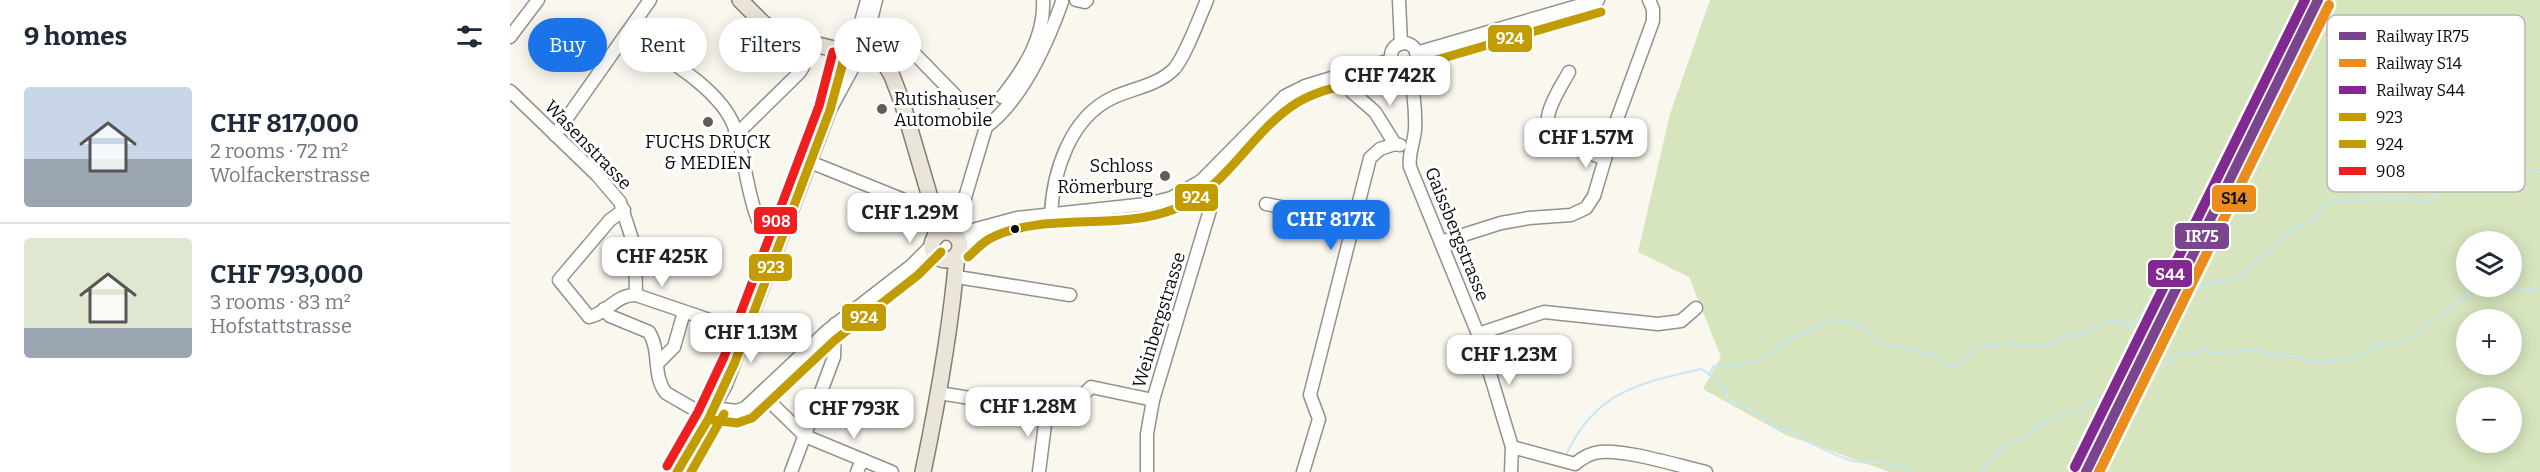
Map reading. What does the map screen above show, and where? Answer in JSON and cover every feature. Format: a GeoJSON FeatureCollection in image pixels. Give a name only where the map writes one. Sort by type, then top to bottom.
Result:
{"type":"FeatureCollection","features":[{"type":"Feature","properties":{"kind":"main road"},"geometry":{"type":"LineString","coordinates":[[740,0],[759,18]]}},
{"type":"Feature","properties":{"kind":"main road"},"geometry":{"type":"LineString","coordinates":[[889,72],[902,102],[955,282],[939,393],[923,472]]}},
{"type":"Feature","properties":{"kind":"street"},"geometry":{"type":"LineString","coordinates":[[510,37],[538,0]]}},
{"type":"Feature","properties":{"kind":"street"},"geometry":{"type":"LineString","coordinates":[[637,18],[650,0]]}},
{"type":"Feature","properties":{"kind":"street"},"geometry":{"type":"LineString","coordinates":[[862,18],[867,0]]}},
{"type":"Feature","properties":{"kind":"street"},"geometry":{"type":"LineString","coordinates":[[868,18],[876,0]]}},
{"type":"Feature","properties":{"kind":"street"},"geometry":{"type":"LineString","coordinates":[[810,162],[919,206],[958,214],[961,211],[993,110],[1013,82],[1037,40],[1044,18],[1043,0]]}},
{"type":"Feature","properties":{"kind":"street"},"geometry":{"type":"LineString","coordinates":[[1076,0],[1085,2],[1087,0]]}},
{"type":"Feature","properties":{"kind":"street"},"geometry":{"type":"LineString","coordinates":[[1051,214],[1052,193],[1066,149],[1078,128],[1095,108],[1111,98],[1159,81],[1176,68],[1207,0]]}},
{"type":"Feature","properties":{"kind":"street"},"geometry":{"type":"LineString","coordinates":[[1399,0],[1401,44]]}},
{"type":"Feature","properties":{"kind":"street"},"geometry":{"type":"LineString","coordinates":[[1416,53],[1598,0]]}},
{"type":"Feature","properties":{"kind":"street"},"geometry":{"type":"LineString","coordinates":[[1441,242],[1501,223],[1580,213],[1586,208],[1594,196],[1604,158],[1653,21],[1653,9],[1649,0]]}},
{"type":"Feature","properties":{"kind":"street"},"geometry":{"type":"LineString","coordinates":[[987,126],[996,120],[1029,76],[1046,45],[1062,2]]}},
{"type":"Feature","properties":{"kind":"street"},"geometry":{"type":"LineString","coordinates":[[555,135],[619,44]]}},
{"type":"Feature","properties":{"kind":"street"},"geometry":{"type":"LineString","coordinates":[[1401,44],[1411,45],[1416,53],[1416,62],[1409,68],[1396,67],[1391,60],[1392,50],[1401,44]]}},
{"type":"Feature","properties":{"kind":"street"},"geometry":{"type":"LineString","coordinates":[[921,59],[987,126]]}},
{"type":"Feature","properties":{"kind":"street"},"geometry":{"type":"LineString","coordinates":[[604,309],[610,316],[649,332],[656,351],[659,381],[666,393],[712,413],[741,410],[750,405],[835,324],[911,267],[946,246],[1001,221],[1161,201],[1201,181],[1285,96],[1305,86],[1391,60]]}},
{"type":"Feature","properties":{"kind":"street","name":"Gaissbergstrasse"},"geometry":{"type":"LineString","coordinates":[[1409,68],[1413,88],[1415,128],[1410,148],[1410,167],[1478,334],[1512,447],[1511,472]]}},
{"type":"Feature","properties":{"kind":"street"},"geometry":{"type":"LineString","coordinates":[[682,72],[707,90],[726,111],[735,132],[758,220],[762,225],[781,235]]}},
{"type":"Feature","properties":{"kind":"street"},"geometry":{"type":"LineString","coordinates":[[735,132],[743,128],[800,72]]}},
{"type":"Feature","properties":{"kind":"street"},"geometry":{"type":"LineString","coordinates":[[676,472],[712,413],[735,362],[781,235],[845,72]]}},
{"type":"Feature","properties":{"kind":"street"},"geometry":{"type":"LineString","coordinates":[[1569,72],[1550,109],[1547,123],[1550,133],[1560,144],[1604,158]]}},
{"type":"Feature","properties":{"kind":"street","name":"Wasenstrasse"},"geometry":{"type":"LineString","coordinates":[[510,91],[614,193],[624,210],[635,248],[636,295]]}},
{"type":"Feature","properties":{"kind":"street"},"geometry":{"type":"LineString","coordinates":[[1304,472],[1319,419],[1310,395],[1370,158],[1380,149],[1395,144],[1376,112],[1352,92]]}},
{"type":"Feature","properties":{"kind":"street","name":"Gaissbergstrasse"},"geometry":{"type":"LineString","coordinates":[[1395,144],[1410,148]]}},
{"type":"Feature","properties":{"kind":"street","name":"Weinbergstrasse"},"geometry":{"type":"LineString","coordinates":[[1147,472],[1147,434],[1153,400],[1210,210],[1208,197],[1201,181]]}},
{"type":"Feature","properties":{"kind":"street"},"geometry":{"type":"LineString","coordinates":[[1266,204],[1354,221]]}},
{"type":"Feature","properties":{"kind":"street"},"geometry":{"type":"LineString","coordinates":[[624,210],[613,216],[559,280],[586,316],[592,317],[625,295],[636,295],[745,332]]}},
{"type":"Feature","properties":{"kind":"street"},"geometry":{"type":"LineString","coordinates":[[955,282],[1070,295]]}},
{"type":"Feature","properties":{"kind":"street"},"geometry":{"type":"LineString","coordinates":[[1478,334],[1544,312],[1658,324],[1681,321],[1696,308]]}},
{"type":"Feature","properties":{"kind":"street"},"geometry":{"type":"LineString","coordinates":[[658,363],[674,347],[684,312]]}},
{"type":"Feature","properties":{"kind":"street"},"geometry":{"type":"LineString","coordinates":[[791,472],[834,357],[835,324]]}},
{"type":"Feature","properties":{"kind":"street"},"geometry":{"type":"LineString","coordinates":[[939,393],[1047,408],[1070,406],[1088,389],[1095,387],[1153,400]]}},
{"type":"Feature","properties":{"kind":"street"},"geometry":{"type":"LineString","coordinates":[[761,393],[805,436],[892,472]]}},
{"type":"Feature","properties":{"kind":"street"},"geometry":{"type":"LineString","coordinates":[[1039,472],[1047,408]]}},
{"type":"Feature","properties":{"kind":"street"},"geometry":{"type":"LineString","coordinates":[[1512,447],[1575,464],[1585,456],[1598,452],[1615,452],[1706,472]]}},
{"type":"Feature","properties":{"kind":"street"},"geometry":{"type":"LineString","coordinates":[[857,472],[862,460]]}},
{"type":"Feature","properties":{"kind":"green space"},"geometry":{"type":"Polygon","coordinates":[[[1710,0],[2310,0],[2081,472],[1890,472],[1786,435],[1703,389],[1721,357],[1689,277],[1638,252],[1670,114],[1710,0]]]}},
{"type":"Feature","properties":{"kind":"green space"},"geometry":{"type":"Polygon","coordinates":[[[2324,0],[2540,0],[2540,472],[2092,472],[2324,0]]]}},
{"type":"Feature","properties":{"kind":"waterway"},"geometry":{"type":"LineString","coordinates":[[2525,171],[2540,172]]}},
{"type":"Feature","properties":{"kind":"waterway"},"geometry":{"type":"LineString","coordinates":[[2176,299],[2209,284],[2240,277],[2295,227],[2313,222],[2325,202],[2404,198],[2421,203],[2441,192]]}},
{"type":"Feature","properties":{"kind":"waterway"},"geometry":{"type":"LineString","coordinates":[[2522,290],[2540,287]]}},
{"type":"Feature","properties":{"kind":"waterway"},"geometry":{"type":"LineString","coordinates":[[2148,368],[2160,369],[2181,352],[2195,354],[2203,348],[2212,353],[2257,350],[2267,354],[2296,356],[2314,363],[2361,357],[2374,346],[2405,342],[2464,297]]}},
{"type":"Feature","properties":{"kind":"waterway"},"geometry":{"type":"LineString","coordinates":[[2007,345],[2046,345],[2066,335],[2075,336],[2112,320],[2131,326],[2147,309],[2163,303]]}},
{"type":"Feature","properties":{"kind":"waterway"},"geometry":{"type":"LineString","coordinates":[[1709,375],[1714,366],[1729,367],[1760,360],[1790,339],[1834,319],[1862,326],[1876,342],[1933,355],[1952,369],[1977,347],[2000,345]]}},
{"type":"Feature","properties":{"kind":"waterway"},"geometry":{"type":"LineString","coordinates":[[1980,472],[2004,446],[2029,436],[2035,428],[2066,412],[2082,410],[2098,398],[2108,398],[2130,359]]}},
{"type":"Feature","properties":{"kind":"waterway"},"geometry":{"type":"LineString","coordinates":[[1567,453],[1579,432],[1606,403],[1639,385],[1701,369],[1721,382],[1730,401],[1768,420],[1777,429],[1786,428],[1818,447],[1853,461],[1897,465],[1911,472]]}},
{"type":"Feature","properties":{"kind":"rail line","name":"S44"},"geometry":{"type":"LineString","coordinates":[[2075,467],[2305,0]]}},
{"type":"Feature","properties":{"kind":"rail line","name":"IR75"},"geometry":{"type":"LineString","coordinates":[[2086,472],[2318,0]]}},
{"type":"Feature","properties":{"kind":"rail line","name":"S14"},"geometry":{"type":"LineString","coordinates":[[2099,472],[2329,5]]}},
{"type":"Feature","properties":{"kind":"transit line","name":"924"},"geometry":{"type":"LineString","coordinates":[[1419,65],[1601,12]]}},
{"type":"Feature","properties":{"kind":"transit line","name":"908"},"geometry":{"type":"LineString","coordinates":[[667,466],[698,412],[724,357],[819,106],[833,52]]}},
{"type":"Feature","properties":{"kind":"transit line","name":"924"},"geometry":{"type":"LineString","coordinates":[[968,257],[989,239],[1035,225],[1128,220],[1172,210],[1207,190],[1276,119],[1303,99],[1329,89],[1395,71]]}},
{"type":"Feature","properties":{"kind":"transit line","name":"923"},"geometry":{"type":"LineString","coordinates":[[677,472],[709,418],[735,362],[830,110],[840,72]]}},
{"type":"Feature","properties":{"kind":"transit line","name":"924"},"geometry":{"type":"LineString","coordinates":[[712,420],[737,423],[752,418],[835,340],[918,275],[941,252]]}},
{"type":"Feature","properties":{"kind":"transit line","name":"924"},"geometry":{"type":"LineString","coordinates":[[691,472],[724,414]]}},
{"type":"Feature","properties":{"kind":"place","name":"Rutishauser Automobile"},"geometry":{"type":"Point","coordinates":[882,109]}},
{"type":"Feature","properties":{"kind":"place","name":"FUCHS DRUCK & MEDIEN"},"geometry":{"type":"Point","coordinates":[708,122]}},
{"type":"Feature","properties":{"kind":"place","name":"Schloss Römerburg"},"geometry":{"type":"Point","coordinates":[1165,176]}}]}
